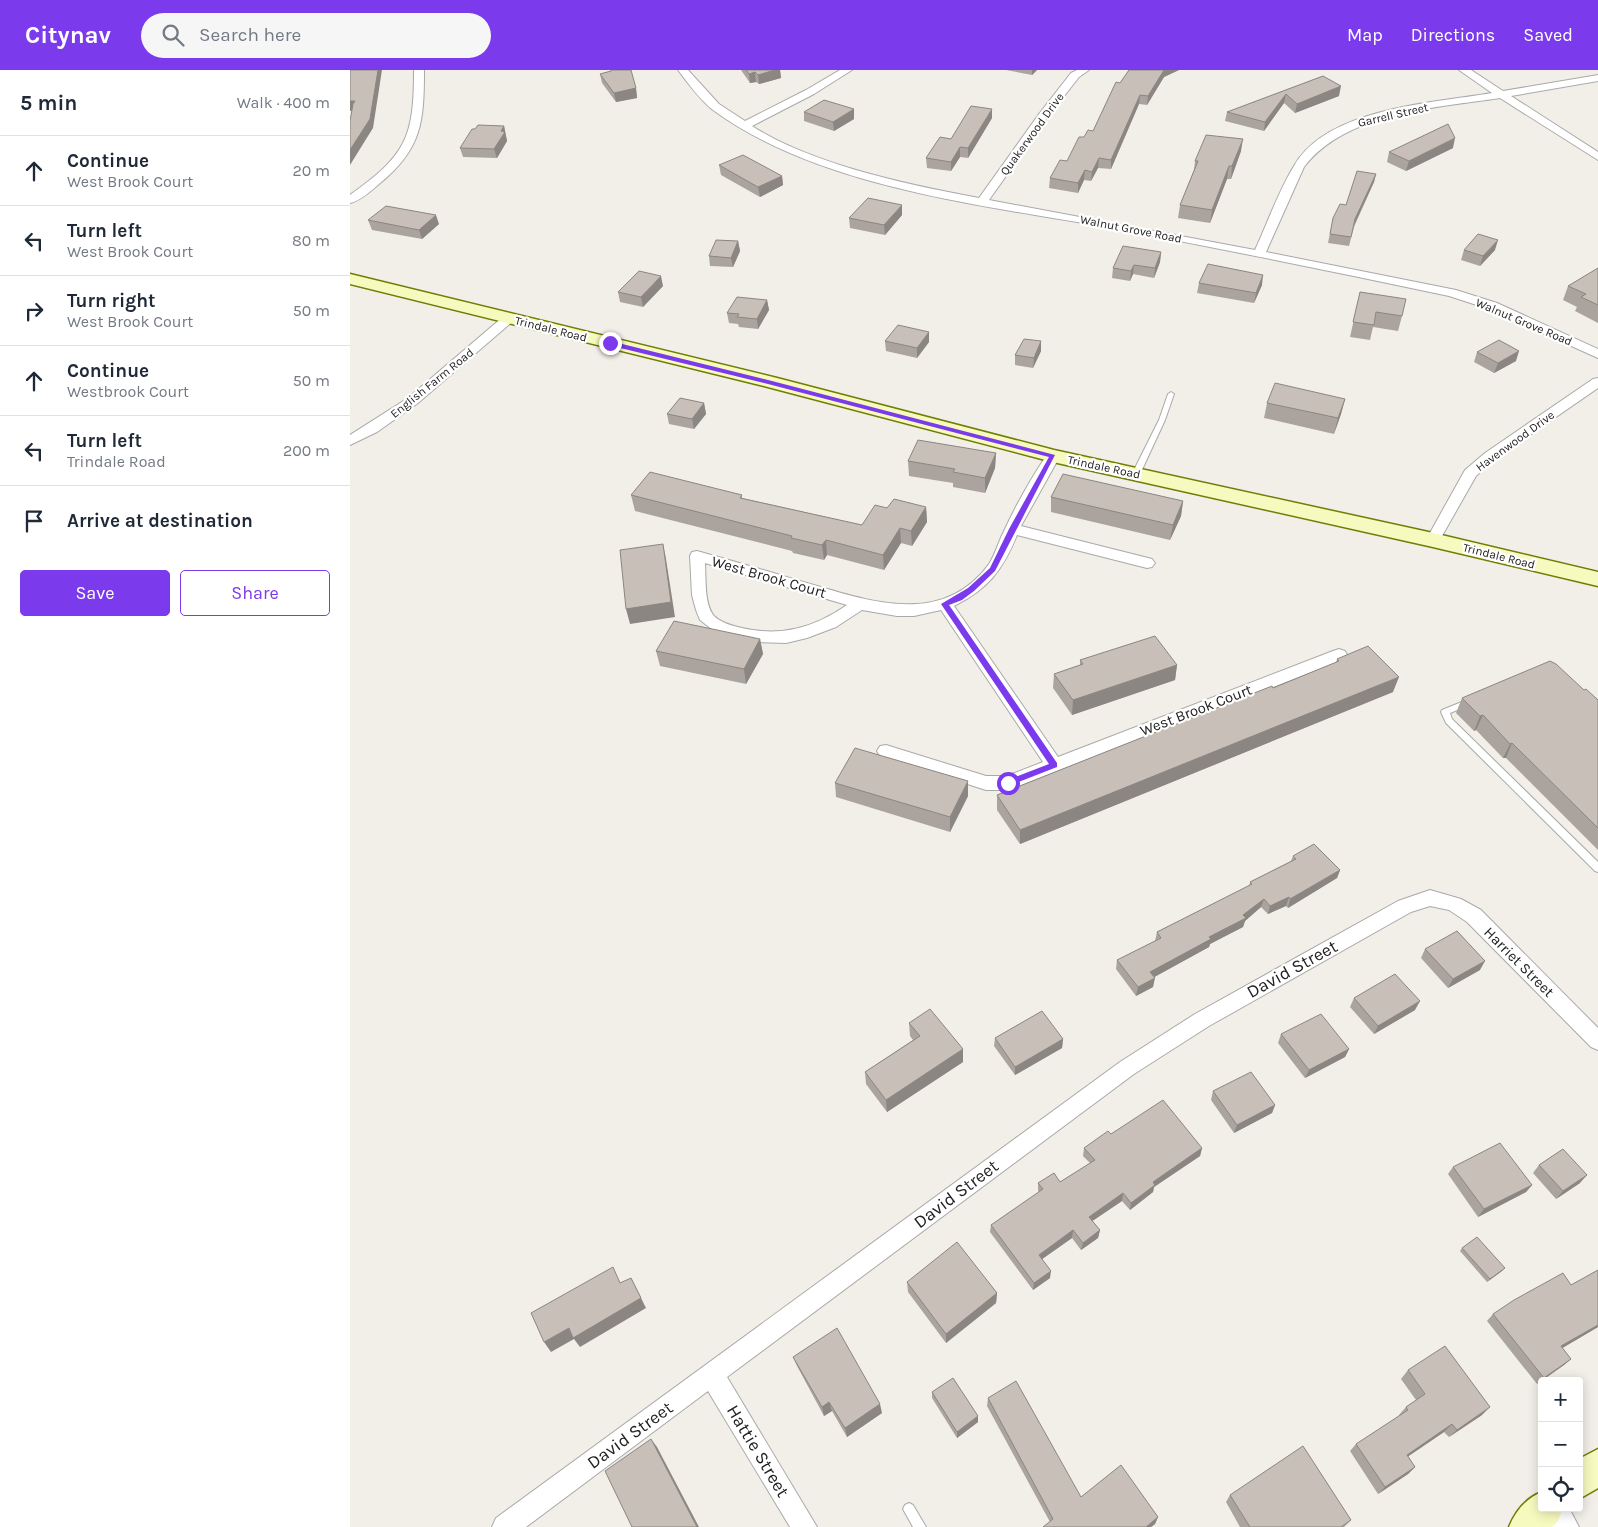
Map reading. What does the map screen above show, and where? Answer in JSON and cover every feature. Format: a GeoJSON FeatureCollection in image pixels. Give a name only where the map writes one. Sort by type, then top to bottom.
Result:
{"type":"FeatureCollection","features":[{"type":"Feature","properties":{"kind":"main road","name":"Trindale Road"},"geometry":{"type":"LineString","coordinates":[[350,279],[778,384],[1053,456],[1433,540],[1598,579]]}},
{"type":"Feature","properties":{"kind":"main road"},"geometry":{"type":"LineString","coordinates":[[1583,1478],[1598,1466]]}},
{"type":"Feature","properties":{"kind":"main road"},"geometry":{"type":"LineString","coordinates":[[1527,1527],[1541,1512]]}},
{"type":"Feature","properties":{"kind":"street"},"geometry":{"type":"LineString","coordinates":[[350,200],[385,174],[406,148],[415,126],[419,70]]}},
{"type":"Feature","properties":{"kind":"street","name":"Walnut Grove Road"},"geometry":{"type":"LineString","coordinates":[[683,70],[690,81],[708,100],[744,126],[788,148],[837,167],[908,186],[1382,278],[1480,301],[1598,354]]}},
{"type":"Feature","properties":{"kind":"street"},"geometry":{"type":"LineString","coordinates":[[744,126],[810,92],[847,70]]}},
{"type":"Feature","properties":{"kind":"street","name":"Quakerwood Drive"},"geometry":{"type":"LineString","coordinates":[[983,201],[1043,116],[1076,75],[1084,70]]}},
{"type":"Feature","properties":{"kind":"street"},"geometry":{"type":"LineString","coordinates":[[1464,70],[1598,157]]}},
{"type":"Feature","properties":{"kind":"street","name":"Garrell Street"},"geometry":{"type":"LineString","coordinates":[[1259,254],[1299,166],[1306,155],[1329,136],[1343,128],[1379,116],[1598,78]]}},
{"type":"Feature","properties":{"kind":"street","name":"English Farm Road"},"geometry":{"type":"LineString","coordinates":[[350,441],[397,414],[508,319]]}},
{"type":"Feature","properties":{"kind":"street","name":"Havenwood Drive"},"geometry":{"type":"LineString","coordinates":[[1433,540],[1470,473],[1490,456],[1598,382]]}},
{"type":"Feature","properties":{"kind":"street","name":"West Brook Court"},"geometry":{"type":"LineString","coordinates":[[860,604],[836,621],[789,638],[766,639],[739,633],[713,624],[705,614],[697,556],[860,604],[912,612],[945,604],[971,590],[993,569],[1012,529],[1053,456]]}},
{"type":"Feature","properties":{"kind":"street"},"geometry":{"type":"LineString","coordinates":[[1012,529],[1147,563]]}},
{"type":"Feature","properties":{"kind":"street"},"geometry":{"type":"LineString","coordinates":[[945,604],[1054,765]]}},
{"type":"Feature","properties":{"kind":"street","name":"West Brook Court"},"geometry":{"type":"LineString","coordinates":[[886,750],[986,783],[1008,783],[1339,655]]}},
{"type":"Feature","properties":{"kind":"street","name":"Harriet Street"},"geometry":{"type":"LineString","coordinates":[[1430,898],[1454,904],[1474,916],[1598,1042]]}},
{"type":"Feature","properties":{"kind":"street","name":"David Street"},"geometry":{"type":"LineString","coordinates":[[505,1527],[1127,1068],[1202,1020],[1405,906],[1430,898]]}},
{"type":"Feature","properties":{"kind":"street","name":"Hattie Street"},"geometry":{"type":"LineString","coordinates":[[712,1375],[804,1527]]}},
{"type":"Feature","properties":{"kind":"street"},"geometry":{"type":"LineString","coordinates":[[1557,1512],[1566,1527]]}},
{"type":"Feature","properties":{"kind":"lane"},"geometry":{"type":"LineString","coordinates":[[1136,474],[1162,420],[1171,394]]}},
{"type":"Feature","properties":{"kind":"lane"},"geometry":{"type":"LineString","coordinates":[[1481,697],[1445,712],[1449,721],[1598,868]]}},
{"type":"Feature","properties":{"kind":"lane"},"geometry":{"type":"LineString","coordinates":[[910,1509],[920,1527]]}},
{"type":"Feature","properties":{"kind":"building"},"geometry":{"type":"Polygon","coordinates":[[[350,70],[378,70],[370,119],[350,150],[350,121],[355,101],[350,101],[350,70]]]}},
{"type":"Feature","properties":{"kind":"building"},"geometry":{"type":"Polygon","coordinates":[[[611,70],[631,70],[636,88],[614,93],[600,74],[611,70]]]}},
{"type":"Feature","properties":{"kind":"building"},"geometry":{"type":"Polygon","coordinates":[[[746,70],[775,70],[758,75],[755,72],[749,74],[746,70]]]}},
{"type":"Feature","properties":{"kind":"building"},"geometry":{"type":"Polygon","coordinates":[[[1129,70],[1164,70],[1148,96],[1140,95],[1111,160],[1099,158],[1092,172],[1085,170],[1078,183],[1050,178],[1060,160],[1067,161],[1079,137],[1084,137],[1088,130],[1093,131],[1116,82],[1120,83],[1129,70]]]}},
{"type":"Feature","properties":{"kind":"building"},"geometry":{"type":"Polygon","coordinates":[[[1323,76],[1341,86],[1297,104],[1286,94],[1265,122],[1227,112],[1323,76]]]}},
{"type":"Feature","properties":{"kind":"building"},"geometry":{"type":"Polygon","coordinates":[[[824,100],[854,109],[833,122],[804,112],[824,100]]]}},
{"type":"Feature","properties":{"kind":"building"},"geometry":{"type":"Polygon","coordinates":[[[971,106],[992,109],[968,148],[960,147],[951,162],[926,158],[940,137],[951,139],[971,106]]]}},
{"type":"Feature","properties":{"kind":"building"},"geometry":{"type":"Polygon","coordinates":[[[1448,124],[1455,138],[1409,161],[1389,152],[1448,124]]]}},
{"type":"Feature","properties":{"kind":"building"},"geometry":{"type":"Polygon","coordinates":[[[478,125],[504,126],[501,131],[505,132],[494,149],[460,148],[472,129],[475,129],[478,125]]]}},
{"type":"Feature","properties":{"kind":"building"},"geometry":{"type":"Polygon","coordinates":[[[1206,135],[1243,139],[1232,166],[1229,166],[1212,210],[1180,205],[1198,161],[1195,161],[1206,135]]]}},
{"type":"Feature","properties":{"kind":"building"},"geometry":{"type":"Polygon","coordinates":[[[743,155],[782,176],[758,187],[719,165],[743,155]]]}},
{"type":"Feature","properties":{"kind":"building"},"geometry":{"type":"Polygon","coordinates":[[[1357,171],[1376,174],[1355,219],[1351,237],[1330,234],[1333,218],[1340,204],[1346,205],[1357,171]]]}},
{"type":"Feature","properties":{"kind":"building"},"geometry":{"type":"Polygon","coordinates":[[[868,198],[902,205],[884,225],[849,218],[868,198]]]}},
{"type":"Feature","properties":{"kind":"building"},"geometry":{"type":"Polygon","coordinates":[[[386,206],[436,215],[419,230],[368,220],[386,206]]]}},
{"type":"Feature","properties":{"kind":"building"},"geometry":{"type":"Polygon","coordinates":[[[1478,234],[1498,240],[1483,256],[1464,250],[1478,234]]]}},
{"type":"Feature","properties":{"kind":"building"},"geometry":{"type":"Polygon","coordinates":[[[716,240],[738,241],[731,258],[709,256],[716,240]]]}},
{"type":"Feature","properties":{"kind":"building"},"geometry":{"type":"Polygon","coordinates":[[[1123,246],[1161,252],[1155,268],[1134,265],[1131,271],[1113,268],[1123,246]]]}},
{"type":"Feature","properties":{"kind":"building"},"geometry":{"type":"Polygon","coordinates":[[[1208,264],[1263,275],[1256,293],[1199,283],[1208,264]]]}},
{"type":"Feature","properties":{"kind":"building"},"geometry":{"type":"Polygon","coordinates":[[[1598,268],[1598,305],[1581,297],[1586,294],[1568,286],[1598,268]]]}},
{"type":"Feature","properties":{"kind":"building"},"geometry":{"type":"Polygon","coordinates":[[[639,271],[661,276],[641,297],[618,292],[639,271]]]}},
{"type":"Feature","properties":{"kind":"building"},"geometry":{"type":"Polygon","coordinates":[[[1360,292],[1406,299],[1402,316],[1376,312],[1374,325],[1353,322],[1360,292]]]}},
{"type":"Feature","properties":{"kind":"building"},"geometry":{"type":"Polygon","coordinates":[[[737,297],[767,300],[757,319],[737,317],[739,314],[727,313],[737,297]]]}},
{"type":"Feature","properties":{"kind":"building"},"geometry":{"type":"Polygon","coordinates":[[[898,325],[929,332],[917,348],[885,341],[898,325]]]}},
{"type":"Feature","properties":{"kind":"building"},"geometry":{"type":"Polygon","coordinates":[[[1024,339],[1041,341],[1034,358],[1015,355],[1024,339]]]}},
{"type":"Feature","properties":{"kind":"building"},"geometry":{"type":"Polygon","coordinates":[[[1499,340],[1519,351],[1498,363],[1477,352],[1499,340]]]}},
{"type":"Feature","properties":{"kind":"building"},"geometry":{"type":"Polygon","coordinates":[[[1275,383],[1345,399],[1338,418],[1267,403],[1275,383]]]}},
{"type":"Feature","properties":{"kind":"building"},"geometry":{"type":"Polygon","coordinates":[[[680,398],[704,403],[692,419],[667,414],[680,398]]]}},
{"type":"Feature","properties":{"kind":"building"},"geometry":{"type":"Polygon","coordinates":[[[918,440],[996,453],[985,478],[953,472],[955,469],[908,461],[918,440]]]}},
{"type":"Feature","properties":{"kind":"building"},"geometry":{"type":"Polygon","coordinates":[[[650,472],[742,495],[740,498],[862,525],[875,505],[887,508],[894,499],[926,507],[911,531],[900,528],[883,555],[826,540],[822,545],[791,538],[792,536],[631,495],[650,472]]]}},
{"type":"Feature","properties":{"kind":"building"},"geometry":{"type":"Polygon","coordinates":[[[1063,474],[1183,501],[1173,525],[1051,497],[1063,474]]]}},
{"type":"Feature","properties":{"kind":"building"},"geometry":{"type":"Polygon","coordinates":[[[663,544],[671,602],[626,609],[620,550],[663,544]]]}},
{"type":"Feature","properties":{"kind":"building"},"geometry":{"type":"Polygon","coordinates":[[[674,621],[760,639],[744,669],[656,651],[674,621]]]}},
{"type":"Feature","properties":{"kind":"building"},"geometry":{"type":"Polygon","coordinates":[[[1155,636],[1177,665],[1073,700],[1054,674],[1083,664],[1080,660],[1155,636]]]}},
{"type":"Feature","properties":{"kind":"building"},"geometry":{"type":"Polygon","coordinates":[[[1368,646],[1399,677],[1020,830],[997,795],[1272,686],[1273,688],[1339,661],[1337,659],[1368,646]]]}},
{"type":"Feature","properties":{"kind":"building"},"geometry":{"type":"Polygon","coordinates":[[[1550,661],[1598,700],[1598,828],[1512,743],[1510,744],[1483,715],[1480,716],[1462,698],[1550,661]]]}},
{"type":"Feature","properties":{"kind":"building"},"geometry":{"type":"Polygon","coordinates":[[[855,748],[968,781],[950,817],[835,783],[855,748]]]}},
{"type":"Feature","properties":{"kind":"building"},"geometry":{"type":"Polygon","coordinates":[[[1314,844],[1340,870],[1290,899],[1289,897],[1270,906],[1264,899],[1243,915],[1246,918],[1209,937],[1211,939],[1150,972],[1155,978],[1138,987],[1117,960],[1161,938],[1157,932],[1252,884],[1250,882],[1296,859],[1293,856],[1314,844]]]}},
{"type":"Feature","properties":{"kind":"building"},"geometry":{"type":"Polygon","coordinates":[[[1457,931],[1485,961],[1453,979],[1425,949],[1457,931]]]}},
{"type":"Feature","properties":{"kind":"building"},"geometry":{"type":"Polygon","coordinates":[[[1395,974],[1420,1001],[1378,1026],[1354,998],[1395,974]]]}},
{"type":"Feature","properties":{"kind":"building"},"geometry":{"type":"Polygon","coordinates":[[[930,1009],[963,1049],[886,1100],[865,1072],[920,1036],[909,1023],[930,1009]]]}},
{"type":"Feature","properties":{"kind":"building"},"geometry":{"type":"Polygon","coordinates":[[[1042,1011],[1063,1039],[1015,1067],[995,1038],[1042,1011]]]}},
{"type":"Feature","properties":{"kind":"building"},"geometry":{"type":"Polygon","coordinates":[[[1321,1014],[1349,1049],[1309,1070],[1281,1034],[1321,1014]]]}},
{"type":"Feature","properties":{"kind":"building"},"geometry":{"type":"Polygon","coordinates":[[[1251,1072],[1275,1105],[1237,1125],[1213,1091],[1251,1072]]]}},
{"type":"Feature","properties":{"kind":"building"},"geometry":{"type":"Polygon","coordinates":[[[1163,1100],[1202,1148],[1153,1182],[1155,1185],[1131,1203],[1123,1193],[1089,1217],[1100,1230],[1083,1243],[1073,1230],[1039,1255],[1051,1271],[1034,1283],[991,1225],[1043,1189],[1038,1183],[1054,1173],[1060,1182],[1095,1160],[1084,1148],[1108,1131],[1111,1134],[1163,1100]]]}},
{"type":"Feature","properties":{"kind":"building"},"geometry":{"type":"Polygon","coordinates":[[[1500,1143],[1532,1185],[1484,1209],[1453,1167],[1500,1143]]]}},
{"type":"Feature","properties":{"kind":"building"},"geometry":{"type":"Polygon","coordinates":[[[1563,1149],[1587,1175],[1563,1191],[1539,1165],[1563,1149]]]}},
{"type":"Feature","properties":{"kind":"building"},"geometry":{"type":"Polygon","coordinates":[[[1477,1237],[1505,1268],[1490,1279],[1462,1248],[1477,1237]]]}},
{"type":"Feature","properties":{"kind":"building"},"geometry":{"type":"Polygon","coordinates":[[[957,1242],[997,1293],[946,1334],[907,1282],[957,1242]]]}},
{"type":"Feature","properties":{"kind":"building"},"geometry":{"type":"Polygon","coordinates":[[[613,1267],[620,1283],[631,1278],[641,1298],[573,1338],[569,1328],[544,1342],[531,1313],[613,1267]]]}},
{"type":"Feature","properties":{"kind":"building"},"geometry":{"type":"Polygon","coordinates":[[[1598,1270],[1598,1325],[1561,1346],[1571,1359],[1543,1377],[1493,1314],[1563,1273],[1571,1285],[1598,1270]]]}},
{"type":"Feature","properties":{"kind":"building"},"geometry":{"type":"Polygon","coordinates":[[[837,1328],[880,1404],[845,1428],[829,1402],[822,1407],[793,1357],[837,1328]]]}},
{"type":"Feature","properties":{"kind":"building"},"geometry":{"type":"Polygon","coordinates":[[[1445,1346],[1490,1407],[1457,1430],[1452,1424],[1407,1455],[1415,1467],[1385,1487],[1356,1444],[1408,1410],[1406,1407],[1425,1394],[1408,1370],[1445,1346]]]}},
{"type":"Feature","properties":{"kind":"building"},"geometry":{"type":"Polygon","coordinates":[[[953,1378],[978,1416],[957,1432],[932,1392],[953,1378]]]}},
{"type":"Feature","properties":{"kind":"building"},"geometry":{"type":"Polygon","coordinates":[[[1016,1381],[1081,1497],[1121,1465],[1158,1517],[1146,1527],[1043,1527],[1053,1519],[988,1398],[1016,1381]]]}},
{"type":"Feature","properties":{"kind":"building"},"geometry":{"type":"Polygon","coordinates":[[[651,1439],[697,1527],[632,1527],[605,1471],[651,1439]]]}},
{"type":"Feature","properties":{"kind":"building"},"geometry":{"type":"Polygon","coordinates":[[[1303,1446],[1351,1520],[1341,1527],[1250,1527],[1230,1495],[1303,1446]]]}},
{"type":"Feature","properties":{"kind":"route"},"geometry":{"type":"LineString","coordinates":[[610,343],[770,382],[1053,456],[1012,529],[993,569],[971,590],[945,604],[1054,765],[1008,783]]}}]}
